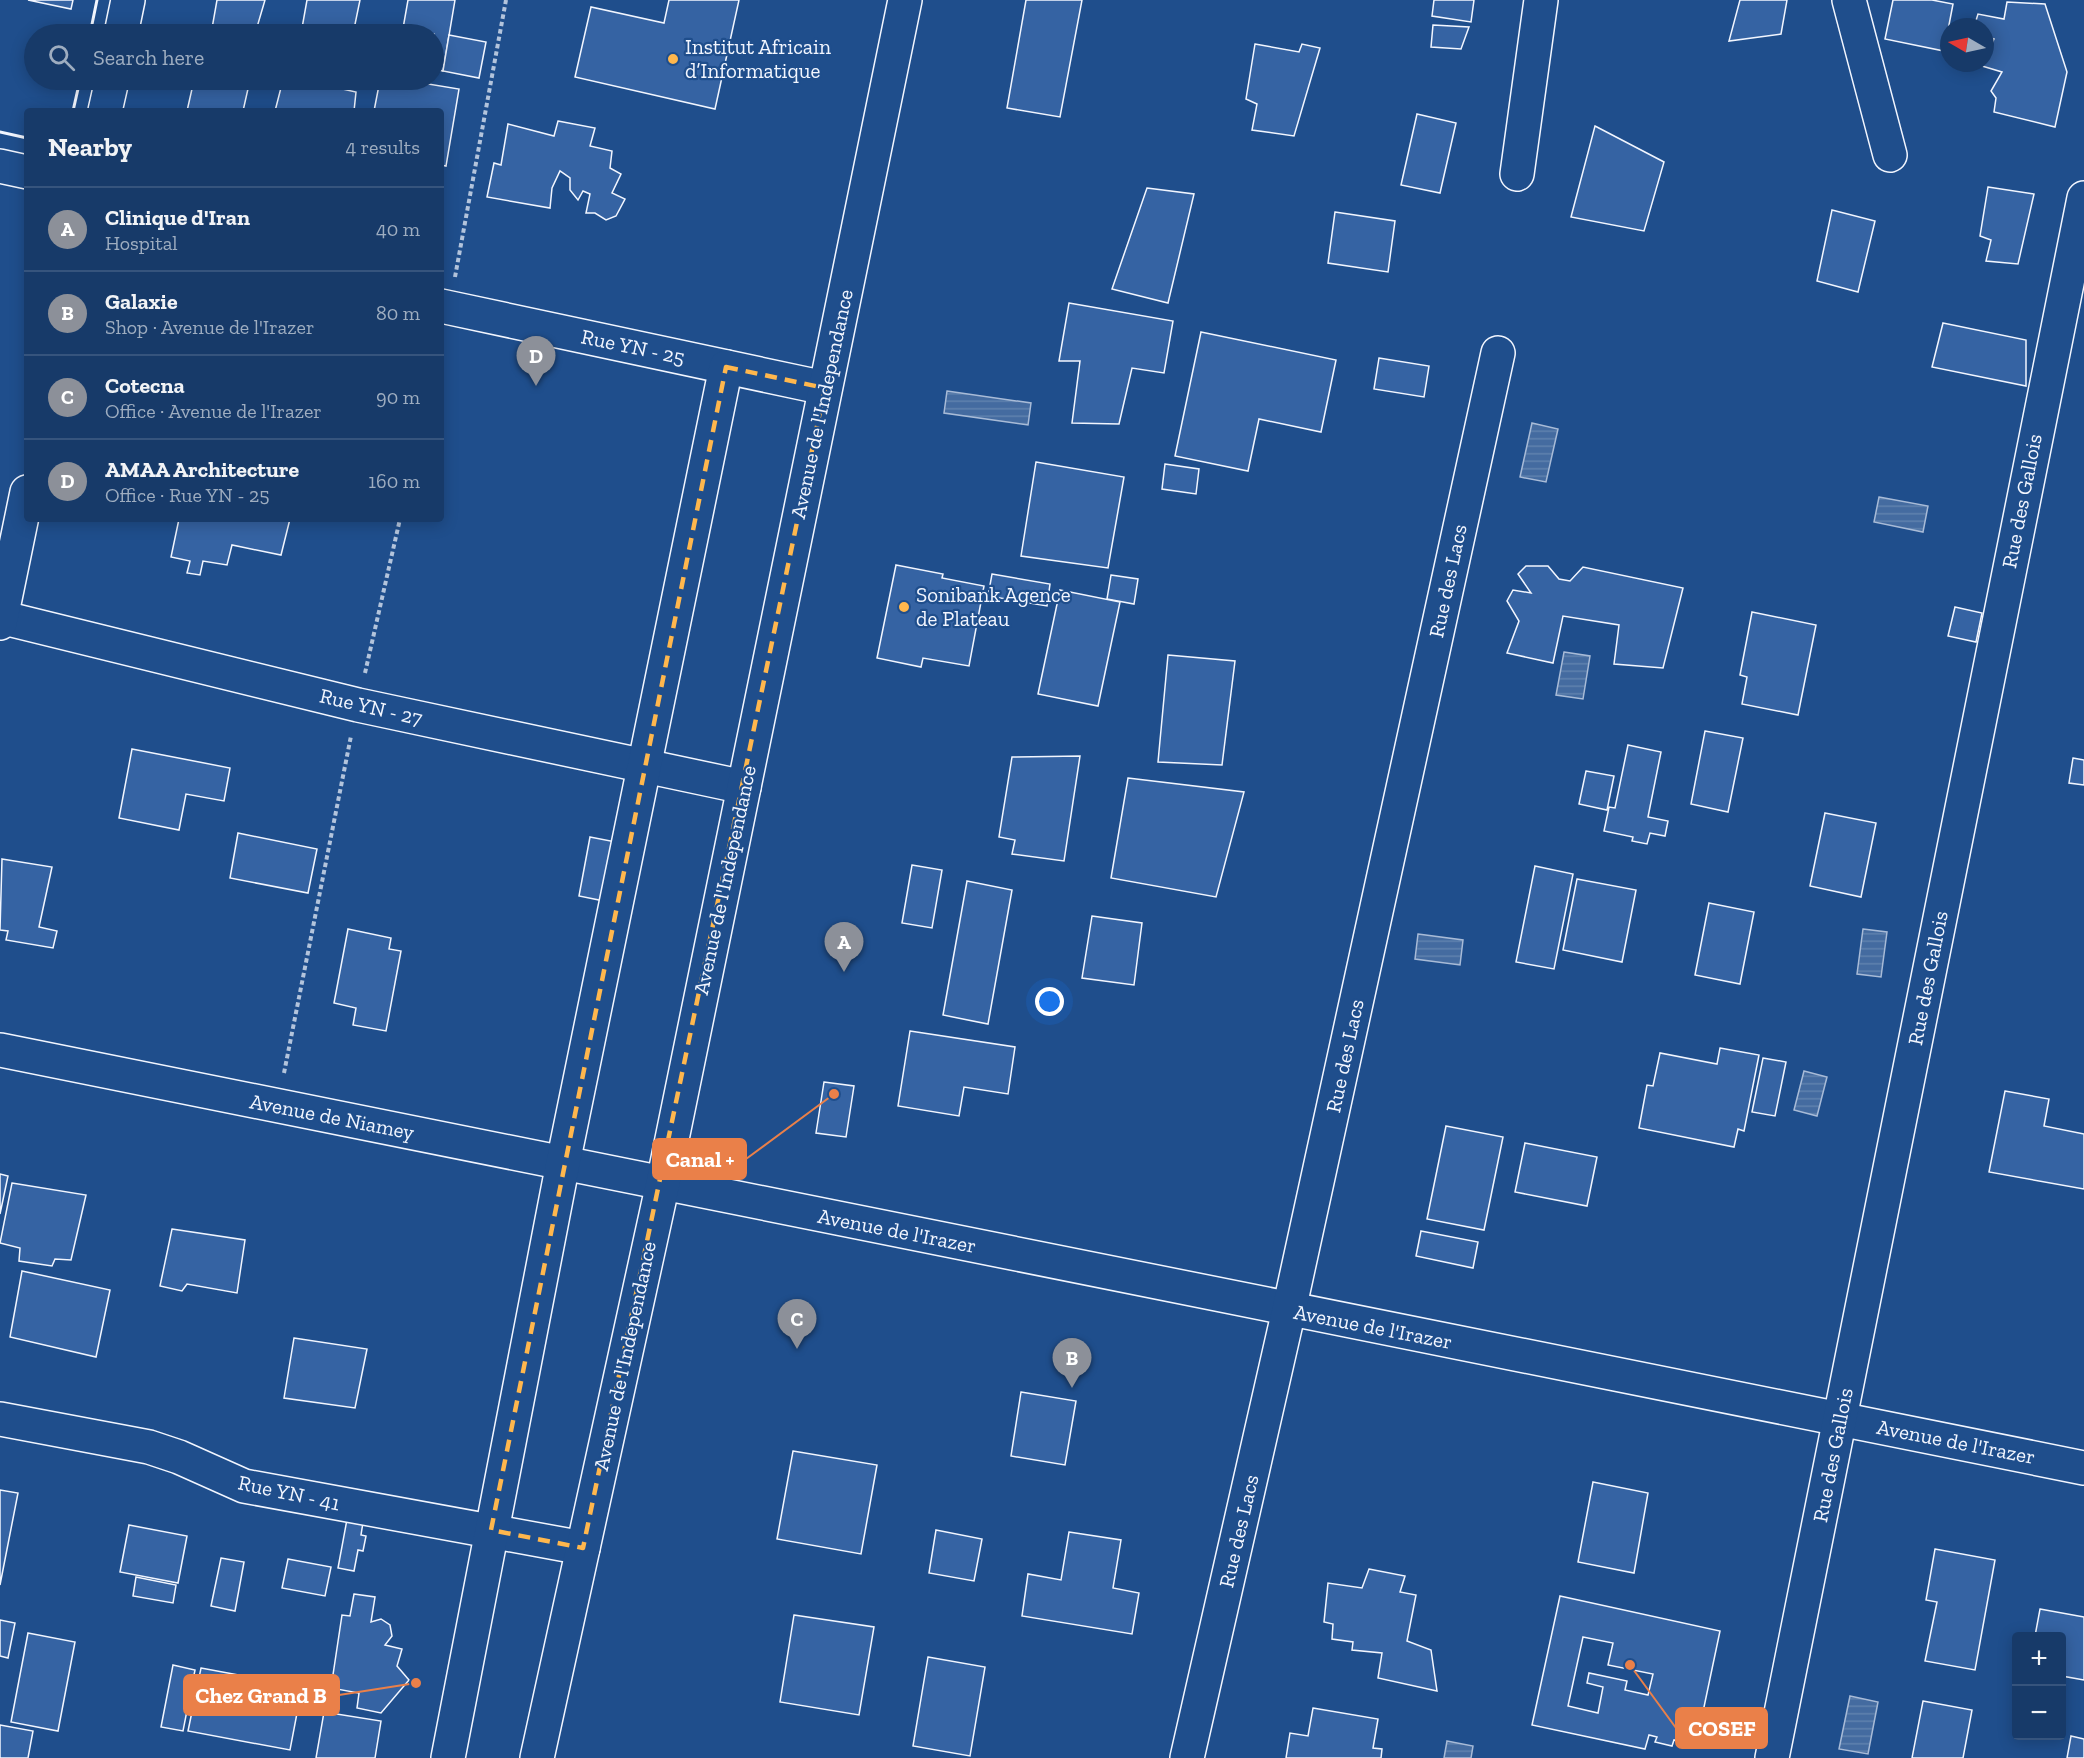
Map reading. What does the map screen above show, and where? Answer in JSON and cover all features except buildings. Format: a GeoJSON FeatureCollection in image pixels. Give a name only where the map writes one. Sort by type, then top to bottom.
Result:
{"type":"FeatureCollection","features":[{"type":"Feature","properties":{"kind":"main road"},"geometry":{"type":"LineString","coordinates":[[123,24],[128,0]]}},
{"type":"Feature","properties":{"kind":"main road","name":"Avenue de l'Independance"},"geometry":{"type":"LineString","coordinates":[[537,1758],[663,1183],[904,0]]}},
{"type":"Feature","properties":{"kind":"main road"},"geometry":{"type":"LineString","coordinates":[[1517,174],[1541,0]]}},
{"type":"Feature","properties":{"kind":"main road"},"geometry":{"type":"LineString","coordinates":[[1849,0],[1890,155]]}},
{"type":"Feature","properties":{"kind":"main road"},"geometry":{"type":"LineString","coordinates":[[106,108],[110,90]]}},
{"type":"Feature","properties":{"kind":"main road"},"geometry":{"type":"LineString","coordinates":[[0,166],[24,171]]}},
{"type":"Feature","properties":{"kind":"main road","name":"Rue des Gallois"},"geometry":{"type":"LineString","coordinates":[[1772,1758],[2084,198]]}},
{"type":"Feature","properties":{"kind":"main road","name":"Rue YN - 25"},"geometry":{"type":"LineString","coordinates":[[445,307],[825,388]]}},
{"type":"Feature","properties":{"kind":"main road","name":"Rue des Lacs"},"geometry":{"type":"LineString","coordinates":[[1187,1758],[1289,1310],[1498,353]]}},
{"type":"Feature","properties":{"kind":"main road"},"geometry":{"type":"LineString","coordinates":[[448,1758],[563,1163],[726,367]]}},
{"type":"Feature","properties":{"kind":"main road"},"geometry":{"type":"LineString","coordinates":[[0,619],[24,506]]}},
{"type":"Feature","properties":{"kind":"main road","name":"Rue YN - 27"},"geometry":{"type":"LineString","coordinates":[[0,619],[357,705],[744,787]]}},
{"type":"Feature","properties":{"kind":"main road","name":"Avenue de Niamey"},"geometry":{"type":"LineString","coordinates":[[0,1050],[663,1183]]}},
{"type":"Feature","properties":{"kind":"main road","name":"Avenue de l'Irazer"},"geometry":{"type":"LineString","coordinates":[[663,1183],[2084,1468]]}},
{"type":"Feature","properties":{"kind":"main road","name":"Rue YN - 41"},"geometry":{"type":"LineString","coordinates":[[0,1419],[149,1447],[179,1457],[244,1486],[583,1548]]}},
{"type":"Feature","properties":{"kind":"path"},"geometry":{"type":"LineString","coordinates":[[445,307],[506,0]]}},
{"type":"Feature","properties":{"kind":"path"},"geometry":{"type":"LineString","coordinates":[[278,1106],[357,705],[399,522]]}},
{"type":"Feature","properties":{"kind":"highlighted area"},"geometry":{"type":"Polygon","coordinates":[[[726,367],[825,388],[583,1548],[491,1530],[726,367]]]}},
{"type":"Feature","properties":{"kind":"water"},"geometry":{"type":"Polygon","coordinates":[[[947,391],[1031,403],[1028,425],[944,413],[947,391]]]}},
{"type":"Feature","properties":{"kind":"water"},"geometry":{"type":"Polygon","coordinates":[[[1532,423],[1558,429],[1546,482],[1520,477],[1532,423]]]}},
{"type":"Feature","properties":{"kind":"water"},"geometry":{"type":"Polygon","coordinates":[[[1879,497],[1928,506],[1923,532],[1874,522],[1879,497]]]}},
{"type":"Feature","properties":{"kind":"water"},"geometry":{"type":"Polygon","coordinates":[[[1564,652],[1590,656],[1583,699],[1556,695],[1564,652]]]}},
{"type":"Feature","properties":{"kind":"water"},"geometry":{"type":"Polygon","coordinates":[[[1863,929],[1887,932],[1881,977],[1857,974],[1863,929]]]}},
{"type":"Feature","properties":{"kind":"water"},"geometry":{"type":"Polygon","coordinates":[[[1418,934],[1463,940],[1460,965],[1415,959],[1418,934]]]}},
{"type":"Feature","properties":{"kind":"water"},"geometry":{"type":"Polygon","coordinates":[[[1804,1071],[1827,1077],[1817,1116],[1794,1110],[1804,1071]]]}},
{"type":"Feature","properties":{"kind":"water"},"geometry":{"type":"Polygon","coordinates":[[[1850,1696],[1878,1702],[1868,1754],[1839,1749],[1850,1696]]]}},
{"type":"Feature","properties":{"kind":"water"},"geometry":{"type":"Polygon","coordinates":[[[1447,1741],[1473,1746],[1471,1758],[1444,1758],[1447,1741]]]}},
{"type":"Feature","properties":{"kind":"wall"},"geometry":{"type":"LineString","coordinates":[[92,24],[97,0]]}},
{"type":"Feature","properties":{"kind":"wall"},"geometry":{"type":"LineString","coordinates":[[74,108],[78,90]]}},
{"type":"Feature","properties":{"kind":"wall"},"geometry":{"type":"LineString","coordinates":[[0,132],[24,137]]}},
{"type":"Feature","properties":{"kind":"place","name":"Institut Africain d’Informatique"},"geometry":{"type":"Point","coordinates":[673,59]}},
{"type":"Feature","properties":{"kind":"place","name":"AMAA Architecture"},"geometry":{"type":"Point","coordinates":[536,386]}},
{"type":"Feature","properties":{"kind":"place","name":"Sonibank Agence de Plateau"},"geometry":{"type":"Point","coordinates":[904,607]}},
{"type":"Feature","properties":{"kind":"place","name":"Clinique d'Iran"},"geometry":{"type":"Point","coordinates":[844,972]}},
{"type":"Feature","properties":{"kind":"place","name":"Canal +"},"geometry":{"type":"Point","coordinates":[834,1094]}},
{"type":"Feature","properties":{"kind":"place","name":"Cotecna"},"geometry":{"type":"Point","coordinates":[797,1349]}},
{"type":"Feature","properties":{"kind":"place","name":"Galaxie"},"geometry":{"type":"Point","coordinates":[1072,1388]}},
{"type":"Feature","properties":{"kind":"place","name":"COSEF"},"geometry":{"type":"Point","coordinates":[1630,1665]}},
{"type":"Feature","properties":{"kind":"place","name":"Chez Grand B"},"geometry":{"type":"Point","coordinates":[416,1683]}}]}
